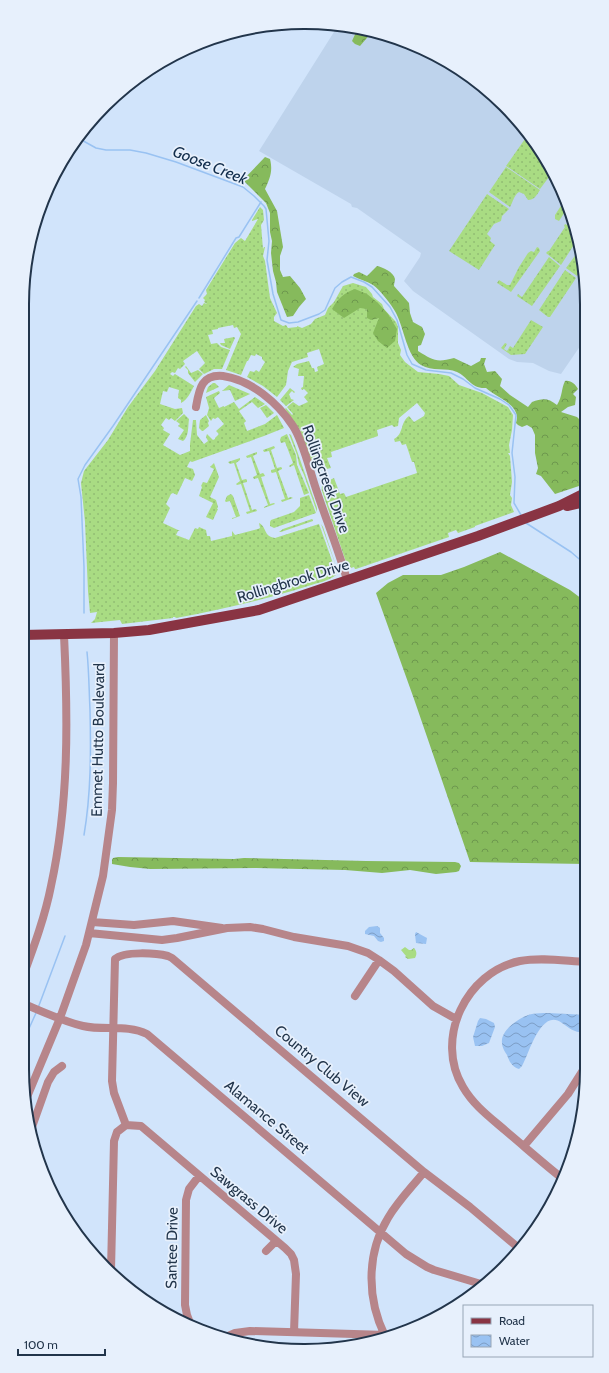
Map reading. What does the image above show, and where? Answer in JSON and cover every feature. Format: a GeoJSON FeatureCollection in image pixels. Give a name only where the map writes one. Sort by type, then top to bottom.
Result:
{"type":"FeatureCollection","features":[{"type":"Feature","properties":{"kind":"main road"},"geometry":{"type":"LineString","coordinates":[[559,506],[580,496]]}},
{"type":"Feature","properties":{"kind":"main road"},"geometry":{"type":"LineString","coordinates":[[559,506],[580,504]]}},
{"type":"Feature","properties":{"kind":"main road","name":"Rollingbrook Drive"},"geometry":{"type":"LineString","coordinates":[[29,635],[114,633],[166,628],[259,610],[478,536],[559,506]]}},
{"type":"Feature","properties":{"kind":"street","name":"Rollingcreek Drive"},"geometry":{"type":"LineString","coordinates":[[196,407],[200,386],[205,380],[218,376],[236,380],[253,388],[270,399],[284,414],[293,426],[303,448],[347,580]]}},
{"type":"Feature","properties":{"kind":"street","name":"Emmet Hutto Boulevard"},"geometry":{"type":"LineString","coordinates":[[30,1089],[60,1018],[86,945],[103,876],[112,810],[114,758],[114,633]]}},
{"type":"Feature","properties":{"kind":"street","name":"Emmet Hutto Boulevard"},"geometry":{"type":"LineString","coordinates":[[29,959],[51,887],[62,817],[67,740],[64,635]]}},
{"type":"Feature","properties":{"kind":"street"},"geometry":{"type":"LineString","coordinates":[[92,922],[134,925],[178,922],[227,928]]}},
{"type":"Feature","properties":{"kind":"street"},"geometry":{"type":"LineString","coordinates":[[89,933],[162,940],[227,928],[250,927],[294,937],[348,946],[368,953],[379,960],[394,971],[433,1006],[456,1018]]}},
{"type":"Feature","properties":{"kind":"street","name":"Country Club View"},"geometry":{"type":"LineString","coordinates":[[113,1028],[114,959],[138,954],[164,955],[172,958],[424,1172],[470,1207],[516,1245]]}},
{"type":"Feature","properties":{"kind":"street"},"geometry":{"type":"LineString","coordinates":[[355,996],[379,960]]}},
{"type":"Feature","properties":{"kind":"street"},"geometry":{"type":"LineString","coordinates":[[558,1175],[474,1103],[462,1086],[455,1068],[452,1048],[456,1018],[472,990],[487,976],[502,967],[520,961],[580,962]]}},
{"type":"Feature","properties":{"kind":"street","name":"Alamance Street"},"geometry":{"type":"LineString","coordinates":[[29,1005],[84,1026],[135,1029],[147,1034],[406,1254],[427,1267],[477,1283]]}},
{"type":"Feature","properties":{"kind":"street"},"geometry":{"type":"LineString","coordinates":[[111,1264],[114,1141],[118,1132],[126,1125],[114,1093],[112,1070],[113,1028]]}},
{"type":"Feature","properties":{"kind":"street"},"geometry":{"type":"LineString","coordinates":[[34,1122],[48,1082],[54,1072],[62,1066]]}},
{"type":"Feature","properties":{"kind":"street"},"geometry":{"type":"LineString","coordinates":[[524,1146],[568,1094],[580,1076]]}},
{"type":"Feature","properties":{"kind":"street","name":"Sawgrass Drive"},"geometry":{"type":"LineString","coordinates":[[126,1125],[141,1126],[291,1254],[296,1266],[294,1332]]}},
{"type":"Feature","properties":{"kind":"street"},"geometry":{"type":"LineString","coordinates":[[384,1332],[374,1308],[372,1296],[371,1278],[373,1259],[381,1232],[388,1217],[408,1190],[424,1172]]}},
{"type":"Feature","properties":{"kind":"street","name":"Santee Drive"},"geometry":{"type":"LineString","coordinates":[[188,1318],[185,1305],[186,1200],[189,1188],[199,1176]]}},
{"type":"Feature","properties":{"kind":"street"},"geometry":{"type":"LineString","coordinates":[[266,1251],[276,1241]]}},
{"type":"Feature","properties":{"kind":"street"},"geometry":{"type":"LineString","coordinates":[[232,1335],[242,1331],[377,1335]]}},
{"type":"Feature","properties":{"kind":"shaded area"},"geometry":{"type":"Polygon","coordinates":[[[335,31],[376,38],[410,50],[458,75],[486,97],[512,123],[534,151],[552,183],[571,233],[575,251],[578,269],[580,304],[580,346],[561,374],[549,371],[533,363],[517,362],[509,359],[413,291],[404,281],[420,257],[421,253],[357,208],[352,207],[351,204],[259,151],[335,31]]]}},
{"type":"Feature","properties":{"kind":"green space"},"geometry":{"type":"Polygon","coordinates":[[[355,34],[368,36],[360,46],[352,41],[355,34]]]}},
{"type":"Feature","properties":{"kind":"green space"},"geometry":{"type":"Polygon","coordinates":[[[525,139],[534,151],[549,177],[540,189],[506,166],[525,139]]]}},
{"type":"Feature","properties":{"kind":"green space"},"geometry":{"type":"Polygon","coordinates":[[[265,157],[270,159],[271,171],[270,178],[265,189],[277,211],[283,247],[280,256],[280,270],[283,277],[290,276],[300,288],[306,299],[293,316],[287,317],[277,292],[273,271],[270,213],[266,203],[243,180],[265,157]]]}},
{"type":"Feature","properties":{"kind":"green space"},"geometry":{"type":"Polygon","coordinates":[[[506,167],[540,190],[535,197],[528,200],[524,194],[519,192],[517,193],[510,207],[489,192],[506,167]]]}},
{"type":"Feature","properties":{"kind":"green space"},"geometry":{"type":"Polygon","coordinates":[[[487,194],[509,209],[502,216],[501,221],[494,224],[487,234],[491,238],[490,241],[495,245],[479,270],[449,251],[487,194]]]}},
{"type":"Feature","properties":{"kind":"green space"},"geometry":{"type":"Polygon","coordinates":[[[561,205],[564,213],[559,221],[555,219],[555,215],[561,205]]]}},
{"type":"Feature","properties":{"kind":"green space"},"geometry":{"type":"Polygon","coordinates":[[[260,207],[263,210],[264,220],[261,225],[263,249],[265,247],[263,256],[270,298],[277,313],[274,317],[274,321],[283,326],[286,325],[288,328],[297,326],[302,328],[311,324],[315,319],[325,315],[343,286],[353,283],[366,287],[396,322],[398,327],[398,343],[401,350],[400,355],[405,362],[418,372],[449,376],[459,385],[482,393],[508,407],[513,415],[509,445],[510,453],[508,453],[510,456],[512,482],[510,495],[512,498],[511,505],[514,512],[458,533],[456,530],[448,533],[449,537],[356,569],[354,567],[351,568],[347,565],[322,491],[322,486],[334,478],[340,494],[344,493],[346,497],[417,473],[406,444],[402,445],[400,441],[395,442],[394,439],[399,434],[404,421],[409,416],[414,422],[424,416],[425,413],[417,403],[399,418],[398,426],[394,427],[392,425],[377,430],[378,436],[331,452],[332,457],[327,458],[331,468],[318,471],[313,467],[300,431],[302,430],[300,430],[285,409],[286,408],[292,415],[293,414],[287,407],[293,402],[299,406],[308,402],[304,397],[308,393],[301,388],[303,387],[304,376],[298,376],[299,369],[293,367],[297,364],[309,361],[315,372],[318,371],[317,367],[324,364],[319,349],[307,353],[308,357],[292,362],[288,371],[286,385],[277,397],[263,386],[247,377],[250,371],[254,372],[256,370],[259,372],[265,362],[262,357],[256,354],[255,356],[251,355],[241,375],[226,370],[241,334],[237,327],[234,328],[233,325],[218,328],[212,330],[213,334],[208,335],[211,344],[217,343],[221,347],[230,350],[222,369],[214,369],[204,374],[199,369],[205,363],[197,351],[183,361],[185,364],[180,369],[178,368],[175,373],[172,372],[170,374],[173,376],[175,374],[194,386],[187,398],[181,403],[181,400],[178,398],[179,390],[169,387],[167,392],[163,391],[160,404],[175,409],[182,408],[183,413],[175,421],[171,418],[169,420],[166,418],[161,425],[164,428],[163,430],[170,434],[163,445],[180,455],[190,451],[193,420],[196,420],[197,435],[204,444],[208,441],[206,437],[207,434],[213,440],[215,439],[219,434],[216,431],[224,424],[218,417],[215,419],[213,418],[211,421],[207,415],[209,408],[206,397],[219,391],[220,393],[214,398],[219,408],[234,402],[239,409],[255,397],[265,404],[258,408],[252,402],[239,411],[246,421],[244,423],[247,431],[265,424],[277,415],[284,428],[192,462],[190,461],[187,467],[193,469],[195,475],[192,481],[185,478],[177,495],[173,493],[171,494],[166,504],[170,508],[163,523],[180,531],[178,531],[176,535],[189,540],[195,528],[198,529],[199,527],[206,530],[207,536],[210,536],[211,541],[232,536],[232,531],[235,535],[258,529],[260,528],[259,523],[271,537],[275,538],[319,524],[337,573],[333,577],[326,580],[292,591],[209,612],[176,618],[173,617],[122,624],[120,620],[91,623],[95,619],[97,612],[90,613],[85,522],[81,483],[84,471],[108,440],[128,407],[155,371],[196,306],[199,304],[202,306],[204,303],[207,304],[204,302],[205,300],[203,298],[207,294],[206,290],[235,243],[241,238],[245,241],[258,219],[252,221],[260,207]]]}},
{"type":"Feature","properties":{"kind":"green space"},"geometry":{"type":"Polygon","coordinates":[[[565,224],[568,225],[574,245],[561,265],[546,253],[549,251],[565,227],[565,224]]]}},
{"type":"Feature","properties":{"kind":"green space"},"geometry":{"type":"Polygon","coordinates":[[[537,247],[540,251],[511,292],[497,283],[499,280],[507,285],[510,285],[528,253],[531,251],[534,252],[537,247]]]}},
{"type":"Feature","properties":{"kind":"green space"},"geometry":{"type":"Polygon","coordinates":[[[576,255],[578,269],[577,276],[566,268],[576,255]]]}},
{"type":"Feature","properties":{"kind":"green space"},"geometry":{"type":"Polygon","coordinates":[[[549,257],[560,266],[532,306],[517,296],[518,294],[522,297],[549,257]]]}},
{"type":"Feature","properties":{"kind":"green space"},"geometry":{"type":"Polygon","coordinates":[[[377,266],[385,269],[394,276],[394,286],[409,303],[413,322],[422,327],[425,334],[421,345],[418,346],[418,351],[423,354],[435,360],[454,358],[471,366],[480,361],[481,358],[486,358],[484,364],[487,372],[495,371],[502,379],[500,386],[528,407],[532,402],[542,399],[551,401],[557,405],[565,381],[569,381],[574,384],[578,389],[573,394],[576,397],[575,405],[568,407],[561,412],[577,417],[580,420],[580,486],[555,494],[541,476],[536,474],[538,468],[535,453],[535,435],[532,428],[527,425],[522,427],[516,423],[517,416],[515,411],[507,402],[486,388],[473,385],[457,372],[425,367],[416,361],[409,349],[399,319],[389,302],[373,285],[353,276],[359,272],[367,276],[377,266]]]}},
{"type":"Feature","properties":{"kind":"green space"},"geometry":{"type":"Polygon","coordinates":[[[565,270],[576,278],[550,317],[548,317],[539,310],[565,270]]]}},
{"type":"Feature","properties":{"kind":"green space"},"geometry":{"type":"Polygon","coordinates":[[[355,289],[367,294],[378,303],[388,314],[397,329],[395,341],[387,348],[378,341],[373,333],[379,318],[371,320],[367,318],[367,309],[360,308],[344,318],[332,309],[342,296],[355,289]]]}},
{"type":"Feature","properties":{"kind":"green space"},"geometry":{"type":"Polygon","coordinates":[[[531,320],[543,327],[525,354],[511,355],[501,348],[505,343],[507,344],[504,349],[507,351],[510,346],[513,348],[531,320]]]}},
{"type":"Feature","properties":{"kind":"green space"},"geometry":{"type":"Polygon","coordinates":[[[235,338],[230,349],[221,345],[220,343],[225,343],[224,339],[235,338]]]}},
{"type":"Feature","properties":{"kind":"green space"},"geometry":{"type":"Polygon","coordinates":[[[186,366],[191,373],[198,370],[203,374],[195,382],[188,373],[188,370],[185,367],[186,366]]]}},
{"type":"Feature","properties":{"kind":"green space"},"geometry":{"type":"Polygon","coordinates":[[[213,383],[219,387],[206,393],[208,387],[213,383]]]}},
{"type":"Feature","properties":{"kind":"green space"},"geometry":{"type":"Polygon","coordinates":[[[229,385],[250,394],[235,401],[230,390],[222,391],[229,385]]]}},
{"type":"Feature","properties":{"kind":"green space"},"geometry":{"type":"Polygon","coordinates":[[[290,388],[295,392],[294,393],[292,391],[289,394],[291,399],[294,400],[286,406],[280,400],[290,388]]]}},
{"type":"Feature","properties":{"kind":"green space"},"geometry":{"type":"Polygon","coordinates":[[[266,405],[274,413],[267,418],[260,408],[266,405]]]}},
{"type":"Feature","properties":{"kind":"green space"},"geometry":{"type":"Polygon","coordinates":[[[184,414],[189,419],[187,434],[183,441],[178,439],[184,430],[178,426],[180,424],[176,421],[184,414]]]}},
{"type":"Feature","properties":{"kind":"green space"},"geometry":{"type":"Polygon","coordinates":[[[206,415],[209,421],[209,426],[202,431],[199,428],[200,420],[206,415]]]}},
{"type":"Feature","properties":{"kind":"green space"},"geometry":{"type":"Polygon","coordinates":[[[287,434],[296,455],[297,465],[309,493],[304,495],[294,465],[289,466],[293,463],[285,442],[281,443],[280,440],[281,437],[287,434]]]}},
{"type":"Feature","properties":{"kind":"green space"},"geometry":{"type":"Polygon","coordinates":[[[289,434],[291,435],[296,448],[317,508],[317,512],[299,464],[289,434]]]}},
{"type":"Feature","properties":{"kind":"green space"},"geometry":{"type":"Polygon","coordinates":[[[274,446],[275,448],[271,450],[277,468],[282,468],[278,471],[288,498],[293,498],[282,502],[281,500],[285,499],[276,472],[271,472],[271,470],[275,469],[269,451],[264,452],[263,450],[274,446]]]}},
{"type":"Feature","properties":{"kind":"green space"},"geometry":{"type":"Polygon","coordinates":[[[257,452],[257,454],[253,456],[260,474],[263,473],[265,476],[261,477],[270,504],[275,504],[264,508],[268,505],[258,478],[254,479],[253,477],[257,475],[251,457],[247,458],[246,456],[257,452]]]}},
{"type":"Feature","properties":{"kind":"green space"},"geometry":{"type":"Polygon","coordinates":[[[240,458],[240,460],[236,463],[242,480],[247,480],[247,482],[243,483],[252,510],[256,509],[257,511],[247,514],[246,512],[250,511],[241,484],[236,484],[240,481],[234,463],[230,464],[228,462],[240,458]]]}},
{"type":"Feature","properties":{"kind":"green space"},"geometry":{"type":"Polygon","coordinates":[[[214,463],[219,477],[210,497],[216,500],[218,507],[213,520],[206,517],[213,503],[199,496],[203,482],[207,483],[214,469],[210,467],[214,463]]]}},
{"type":"Feature","properties":{"kind":"green space"},"geometry":{"type":"Polygon","coordinates":[[[231,494],[240,516],[232,519],[236,517],[230,501],[225,501],[227,496],[231,494]]]}},
{"type":"Feature","properties":{"kind":"green space"},"geometry":{"type":"Polygon","coordinates":[[[309,495],[316,513],[274,528],[270,526],[271,520],[294,512],[300,506],[300,498],[309,495]]]}},
{"type":"Feature","properties":{"kind":"green space"},"geometry":{"type":"Polygon","coordinates":[[[312,519],[313,521],[279,532],[283,529],[312,519]]]}},
{"type":"Feature","properties":{"kind":"green space"},"geometry":{"type":"Polygon","coordinates":[[[321,524],[323,527],[337,569],[321,524]]]}},
{"type":"Feature","properties":{"kind":"green space"},"geometry":{"type":"Polygon","coordinates":[[[500,552],[570,590],[580,598],[580,864],[470,862],[376,593],[388,583],[403,575],[441,575],[500,552]]]}},
{"type":"Feature","properties":{"kind":"green space"},"geometry":{"type":"Polygon","coordinates":[[[113,858],[455,862],[459,863],[461,866],[459,871],[456,872],[436,874],[410,870],[382,873],[345,870],[256,868],[150,869],[112,864],[113,858]]]}},
{"type":"Feature","properties":{"kind":"green space"},"geometry":{"type":"Polygon","coordinates":[[[405,947],[409,950],[414,948],[416,950],[415,958],[408,959],[405,957],[406,956],[401,950],[405,947]]]}},
{"type":"Feature","properties":{"kind":"water"},"geometry":{"type":"Polygon","coordinates":[[[377,926],[380,928],[380,933],[384,938],[384,941],[378,941],[374,936],[365,934],[365,931],[369,927],[377,926]]]}},
{"type":"Feature","properties":{"kind":"water"},"geometry":{"type":"Polygon","coordinates":[[[416,932],[427,938],[426,944],[416,943],[416,932]]]}},
{"type":"Feature","properties":{"kind":"water"},"geometry":{"type":"Polygon","coordinates":[[[538,1013],[580,1015],[580,1032],[555,1020],[548,1021],[542,1026],[537,1034],[522,1066],[519,1069],[511,1064],[503,1048],[502,1038],[504,1033],[512,1024],[527,1015],[538,1013]]]}},
{"type":"Feature","properties":{"kind":"water"},"geometry":{"type":"Polygon","coordinates":[[[480,1018],[494,1023],[495,1027],[489,1043],[482,1046],[475,1046],[473,1037],[480,1018]]]}},
{"type":"Feature","properties":{"kind":"waterway","name":"Goose Creek"},"geometry":{"type":"LineString","coordinates":[[83,141],[96,148],[106,150],[130,150],[176,162],[243,187],[254,196],[266,209],[269,241],[267,260],[273,294],[281,320],[289,323],[298,322],[319,314],[325,310],[335,288],[351,277],[372,287],[390,307],[397,320],[407,355],[412,364],[426,370],[451,373],[463,379],[475,388],[500,399],[509,405],[516,415],[512,453],[515,477],[514,503],[521,515]]}},
{"type":"Feature","properties":{"kind":"waterway"},"geometry":{"type":"LineString","coordinates":[[199,298],[236,238],[239,237],[261,202]]}},
{"type":"Feature","properties":{"kind":"waterway"},"geometry":{"type":"LineString","coordinates":[[84,613],[81,497],[78,479],[85,465],[197,301]]}},
{"type":"Feature","properties":{"kind":"waterway","name":"Goose Creek"},"geometry":{"type":"LineString","coordinates":[[526,523],[571,552],[580,560]]}},
{"type":"Feature","properties":{"kind":"waterway"},"geometry":{"type":"LineString","coordinates":[[84,835],[88,804],[90,757],[89,673],[87,652]]}},
{"type":"Feature","properties":{"kind":"waterway"},"geometry":{"type":"LineString","coordinates":[[38,1008],[65,936]]}},
{"type":"Feature","properties":{"kind":"waterway"},"geometry":{"type":"LineString","coordinates":[[29,1028],[36,1013]]}}]}
